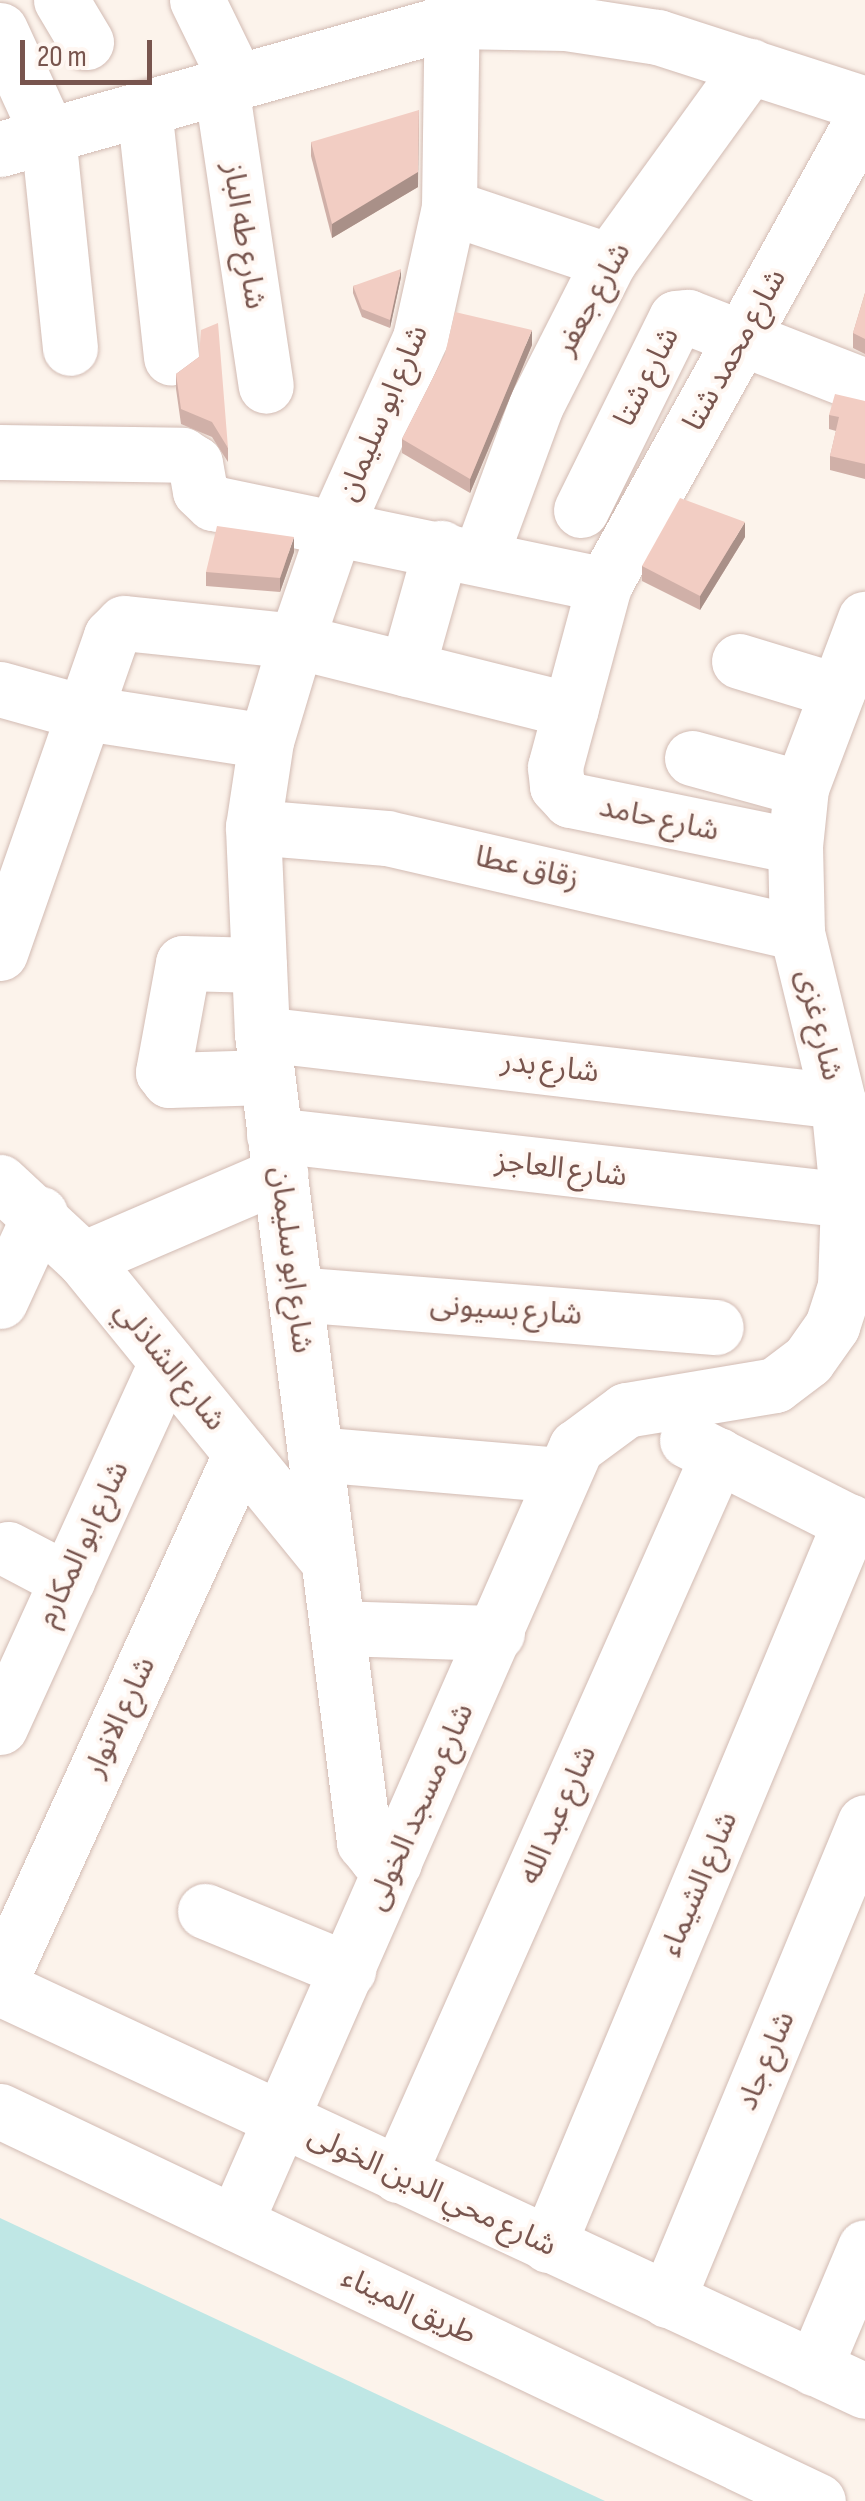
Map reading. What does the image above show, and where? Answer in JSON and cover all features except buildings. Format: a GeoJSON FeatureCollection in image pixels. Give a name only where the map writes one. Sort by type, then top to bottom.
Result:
{"type":"FeatureCollection","features":[{"type":"Feature","properties":{"kind":"street","name":"شارع طه الباز"},"geometry":{"type":"LineString","coordinates":[[196,0],[229,84],[266,386]]}},
{"type":"Feature","properties":{"kind":"street"},"geometry":{"type":"LineString","coordinates":[[24,142],[229,84],[373,21],[452,11],[658,37],[865,104]]}},
{"type":"Feature","properties":{"kind":"street","name":"شارع ابو سليمان"},"geometry":{"type":"LineString","coordinates":[[394,1864],[377,1858],[364,1842],[265,1056],[253,827],[266,741],[296,641],[336,524],[420,338],[448,206],[452,11]]}},
{"type":"Feature","properties":{"kind":"street"},"geometry":{"type":"LineString","coordinates":[[0,30],[70,348]]}},
{"type":"Feature","properties":{"kind":"street","name":"شارع جعفر"},"geometry":{"type":"LineString","coordinates":[[407,669],[460,552],[609,261],[750,66]]}},
{"type":"Feature","properties":{"kind":"street"},"geometry":{"type":"LineString","coordinates":[[144,108],[171,358]]}},
{"type":"Feature","properties":{"kind":"street","name":"شارع محمد شتا"},"geometry":{"type":"LineString","coordinates":[[604,585],[865,115]]}},
{"type":"Feature","properties":{"kind":"street"},"geometry":{"type":"LineString","coordinates":[[448,206],[609,261]]}},
{"type":"Feature","properties":{"kind":"street","name":"شارع شتا"},"geometry":{"type":"LineString","coordinates":[[581,510],[673,320],[688,317],[865,386]]}},
{"type":"Feature","properties":{"kind":"street"},"geometry":{"type":"LineString","coordinates":[[0,452],[182,455],[196,464],[200,491],[213,502],[336,524],[604,585]]}},
{"type":"Feature","properties":{"kind":"street","name":"شارع حامد"},"geometry":{"type":"LineString","coordinates":[[604,585],[554,776],[570,800],[794,846]]}},
{"type":"Feature","properties":{"kind":"street","name":"شارع غزى"},"geometry":{"type":"LineString","coordinates":[[626,1410],[775,1386],[855,1299],[856,1202],[838,1101],[798,933],[794,846],[801,788],[865,619]]}},
{"type":"Feature","properties":{"kind":"street"},"geometry":{"type":"LineString","coordinates":[[0,953],[111,636],[124,624],[296,641],[570,710]]}},
{"type":"Feature","properties":{"kind":"street"},"geometry":{"type":"LineString","coordinates":[[739,660],[838,692]]}},
{"type":"Feature","properties":{"kind":"street"},"geometry":{"type":"LineString","coordinates":[[0,689],[86,714],[266,741]]}},
{"type":"Feature","properties":{"kind":"street"},"geometry":{"type":"LineString","coordinates":[[692,758],[801,788]]}},
{"type":"Feature","properties":{"kind":"street","name":"زقاق عطا"},"geometry":{"type":"LineString","coordinates":[[253,827],[387,838],[798,933]]}},
{"type":"Feature","properties":{"kind":"street","name":"شارع بدر"},"geometry":{"type":"LineString","coordinates":[[259,965],[183,963],[163,1072],[169,1080],[265,1056],[838,1101]]}},
{"type":"Feature","properties":{"kind":"street"},"geometry":{"type":"LineString","coordinates":[[83,1260],[277,1155]]}},
{"type":"Feature","properties":{"kind":"street","name":"شارع العاجز"},"geometry":{"type":"LineString","coordinates":[[277,1155],[856,1202]]}},
{"type":"Feature","properties":{"kind":"street"},"geometry":{"type":"LineString","coordinates":[[0,1301],[20,1198]]}},
{"type":"Feature","properties":{"kind":"street","name":"شارع الشاذلي"},"geometry":{"type":"LineString","coordinates":[[20,1198],[83,1260],[328,1562]]}},
{"type":"Feature","properties":{"kind":"street","name":"شارع بسيونى"},"geometry":{"type":"LineString","coordinates":[[295,1294],[716,1327]]}},
{"type":"Feature","properties":{"kind":"street","name":"شارع ابو المكارم"},"geometry":{"type":"LineString","coordinates":[[0,1727],[166,1362]]}},
{"type":"Feature","properties":{"kind":"street"},"geometry":{"type":"LineString","coordinates":[[626,1410],[858,1526]]}},
{"type":"Feature","properties":{"kind":"street","name":"شارع مسجد الخولى"},"geometry":{"type":"LineString","coordinates":[[235,2223],[497,1633],[561,1476],[576,1447],[626,1410]]}},
{"type":"Feature","properties":{"kind":"street","name":"شارع الانوار"},"geometry":{"type":"LineString","coordinates":[[0,1984],[241,1454]]}},
{"type":"Feature","properties":{"kind":"street"},"geometry":{"type":"LineString","coordinates":[[316,1454],[561,1476]]}},
{"type":"Feature","properties":{"kind":"street","name":"شارع عبد الله"},"geometry":{"type":"LineString","coordinates":[[398,2175],[718,1455]]}},
{"type":"Feature","properties":{"kind":"street","name":"شارع الشيماء"},"geometry":{"type":"LineString","coordinates":[[548,2245],[858,1526]]}},
{"type":"Feature","properties":{"kind":"street"},"geometry":{"type":"LineString","coordinates":[[8,1549],[67,1580]]}},
{"type":"Feature","properties":{"kind":"street"},"geometry":{"type":"LineString","coordinates":[[337,1628],[497,1633]]}},
{"type":"Feature","properties":{"kind":"street","name":"شارع جاد"},"geometry":{"type":"LineString","coordinates":[[666,2300],[865,1822]]}},
{"type":"Feature","properties":{"kind":"street"},"geometry":{"type":"LineString","coordinates":[[205,1911],[348,1970]]}},
{"type":"Feature","properties":{"kind":"street","name":"شارع محي الدين الخولى"},"geometry":{"type":"LineString","coordinates":[[0,1984],[281,2120],[865,2392]]}},
{"type":"Feature","properties":{"kind":"street","name":"طريق الميناء"},"geometry":{"type":"LineString","coordinates":[[0,2111],[818,2501]]}},
{"type":"Feature","properties":{"kind":"street"},"geometry":{"type":"LineString","coordinates":[[814,2368],[865,2247]]}},
{"type":"Feature","properties":{"kind":"water"},"geometry":{"type":"Polygon","coordinates":[[[0,2218],[605,2501],[0,2501],[0,2218]]]}}]}
